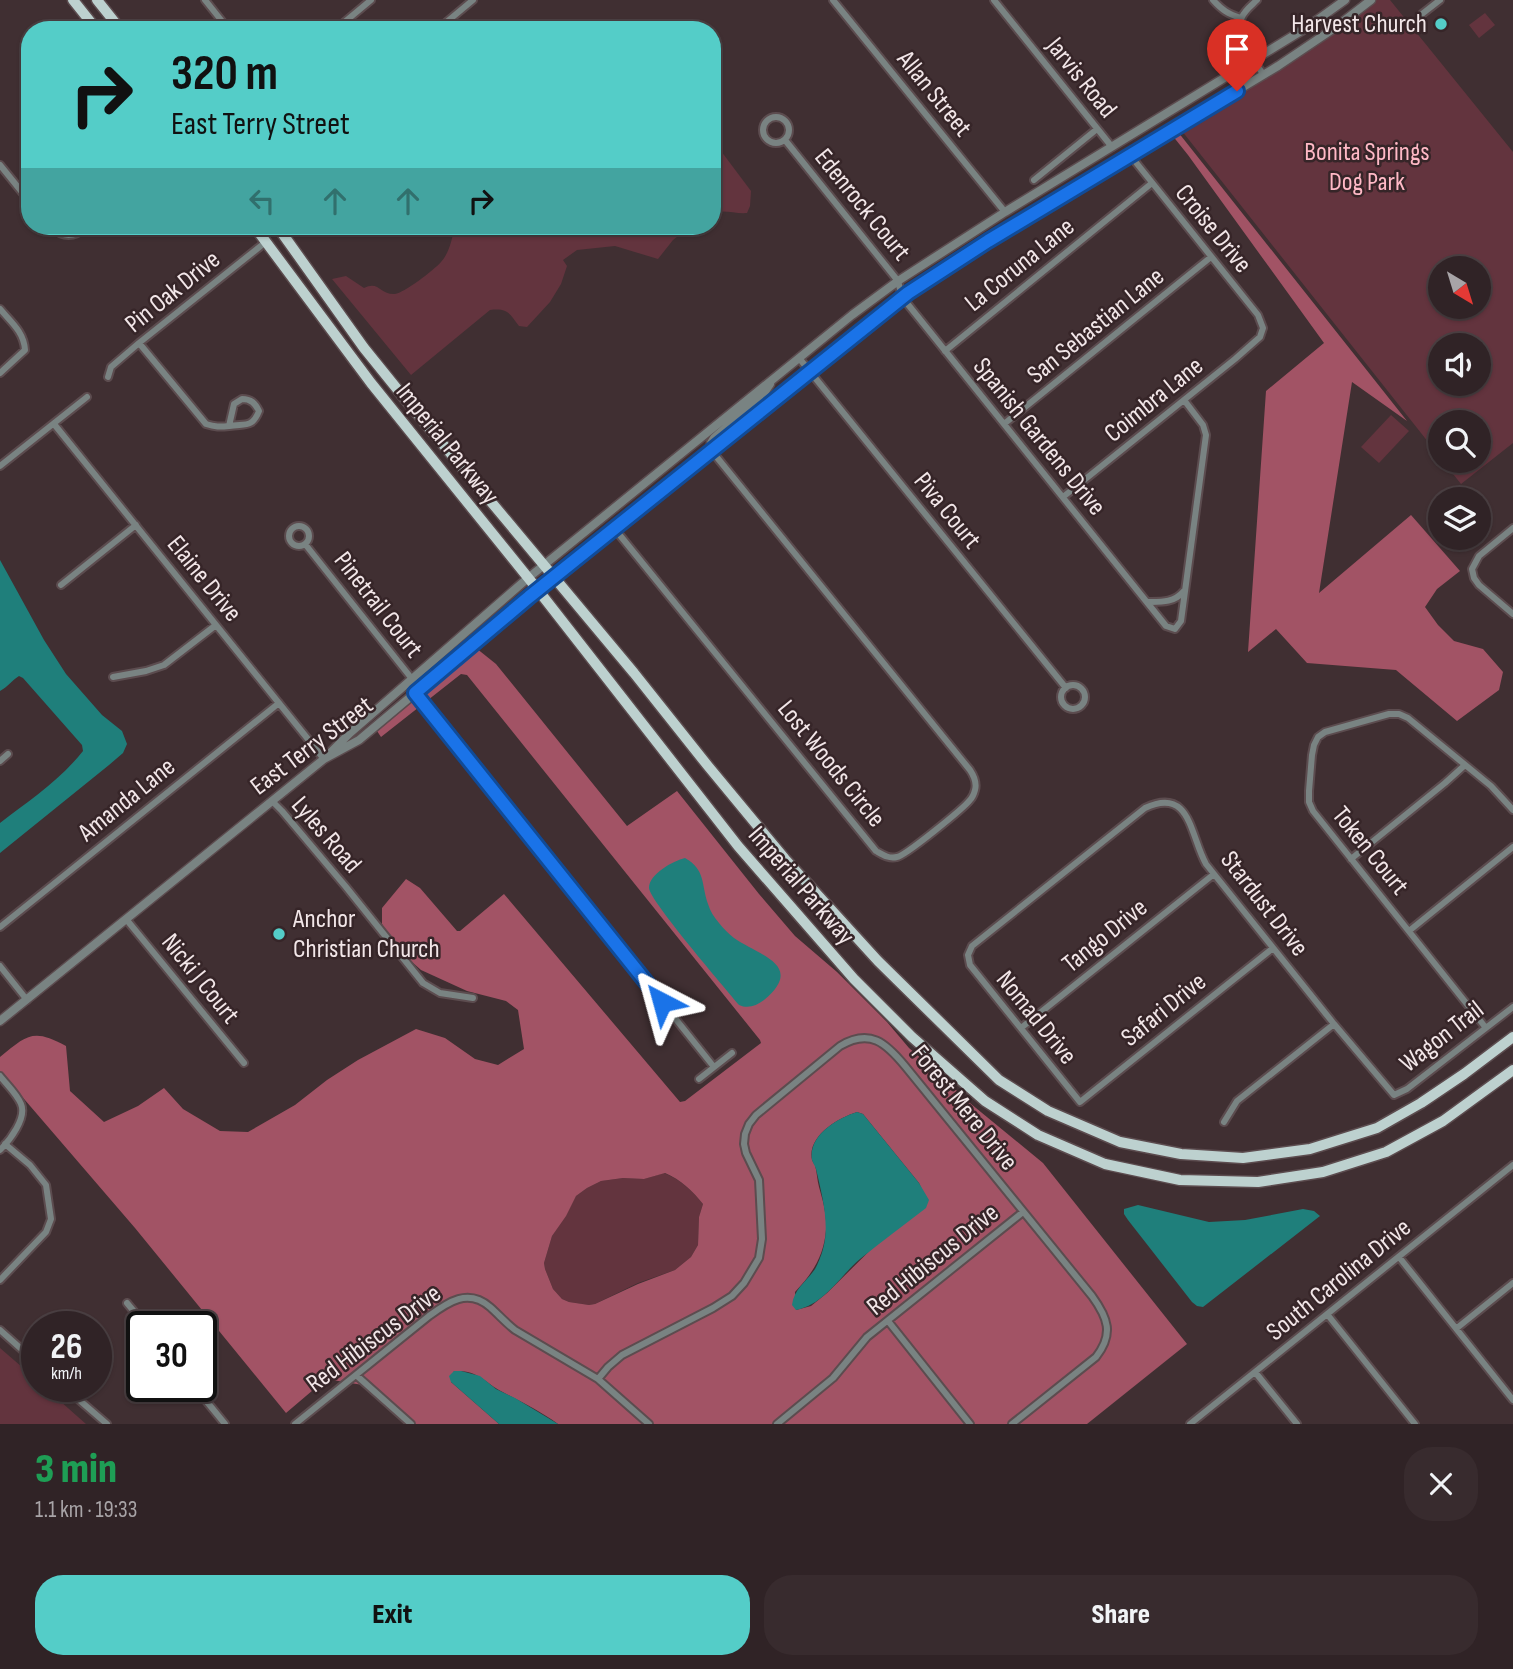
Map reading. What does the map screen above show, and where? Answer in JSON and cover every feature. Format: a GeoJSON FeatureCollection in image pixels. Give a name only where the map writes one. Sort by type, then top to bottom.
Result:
{"type":"FeatureCollection","features":[{"type":"Feature","properties":{"kind":"main road"},"geometry":{"type":"LineString","coordinates":[[73,0],[90,21]]}},
{"type":"Feature","properties":{"kind":"main road"},"geometry":{"type":"LineString","coordinates":[[97,0],[114,21]]}},
{"type":"Feature","properties":{"kind":"main road","name":"Imperial Parkway"},"geometry":{"type":"LineString","coordinates":[[262,235],[371,383],[538,590],[737,846],[854,979],[912,1037],[985,1101],[1038,1135],[1105,1164],[1180,1180],[1258,1182],[1323,1172],[1386,1152],[1443,1121],[1513,1070]]}},
{"type":"Feature","properties":{"kind":"main road","name":"Imperial Parkway"},"geometry":{"type":"LineString","coordinates":[[283,235],[364,348],[785,859],[878,961],[999,1080],[1048,1111],[1120,1142],[1181,1154],[1243,1158],[1310,1150],[1377,1128],[1422,1103],[1513,1037]]}},
{"type":"Feature","properties":{"kind":"street"},"geometry":{"type":"LineString","coordinates":[[205,0],[222,21]]}},
{"type":"Feature","properties":{"kind":"street"},"geometry":{"type":"LineString","coordinates":[[346,21],[371,0]]}},
{"type":"Feature","properties":{"kind":"street"},"geometry":{"type":"LineString","coordinates":[[448,21],[473,0]]}},
{"type":"Feature","properties":{"kind":"street","name":"Allan Street"},"geometry":{"type":"LineString","coordinates":[[833,0],[1005,212]]}},
{"type":"Feature","properties":{"kind":"street","name":"Jarvis Road"},"geometry":{"type":"LineString","coordinates":[[994,0],[1112,147]]}},
{"type":"Feature","properties":{"kind":"street"},"geometry":{"type":"LineString","coordinates":[[1213,0],[1221,10],[1241,18]]}},
{"type":"Feature","properties":{"kind":"street"},"geometry":{"type":"LineString","coordinates":[[1257,0],[1241,18],[1240,28],[1250,55],[1264,75]]}},
{"type":"Feature","properties":{"kind":"street"},"geometry":{"type":"LineString","coordinates":[[324,760],[349,733],[528,578],[852,315],[898,281],[1005,212],[1254,61],[1345,0]]}},
{"type":"Feature","properties":{"kind":"street","name":"East Terry Street"},"geometry":{"type":"LineString","coordinates":[[0,1021],[324,760],[359,740],[538,590],[901,297],[962,257],[1264,75],[1371,0]]}},
{"type":"Feature","properties":{"kind":"street"},"geometry":{"type":"LineString","coordinates":[[1422,14],[1440,0]]}},
{"type":"Feature","properties":{"kind":"street","name":"Edenrock Court"},"geometry":{"type":"LineString","coordinates":[[776,117],[784,120],[789,128],[785,140],[774,143],[767,139],[764,131],[766,122],[776,117]]}},
{"type":"Feature","properties":{"kind":"street"},"geometry":{"type":"LineString","coordinates":[[1034,180],[1097,129]]}},
{"type":"Feature","properties":{"kind":"street","name":"Edenrock Court"},"geometry":{"type":"LineString","coordinates":[[785,140],[898,281],[901,297]]}},
{"type":"Feature","properties":{"kind":"street","name":"Croise Drive"},"geometry":{"type":"LineString","coordinates":[[1130,155],[1258,315],[1263,328]]}},
{"type":"Feature","properties":{"kind":"street"},"geometry":{"type":"LineString","coordinates":[[0,165],[21,191]]}},
{"type":"Feature","properties":{"kind":"street","name":"La Coruna Lane"},"geometry":{"type":"LineString","coordinates":[[945,351],[1152,183]]}},
{"type":"Feature","properties":{"kind":"street","name":"Pin Oak Drive"},"geometry":{"type":"LineString","coordinates":[[108,377],[111,368],[139,343],[267,241]]}},
{"type":"Feature","properties":{"kind":"street","name":"San Sebastian Lane"},"geometry":{"type":"LineString","coordinates":[[1004,424],[1211,257]]}},
{"type":"Feature","properties":{"kind":"street","name":"Spanish Gardens Drive"},"geometry":{"type":"LineString","coordinates":[[901,297],[1147,602],[1167,626],[1175,629],[1181,621],[1206,435],[1203,425],[1184,400]]}},
{"type":"Feature","properties":{"kind":"street"},"geometry":{"type":"LineString","coordinates":[[0,309],[25,340],[25,350],[0,373]]}},
{"type":"Feature","properties":{"kind":"street","name":"Coimbra Lane"},"geometry":{"type":"LineString","coordinates":[[1063,497],[1260,337],[1263,328]]}},
{"type":"Feature","properties":{"kind":"street"},"geometry":{"type":"LineString","coordinates":[[139,343],[206,424],[221,428],[248,425],[256,419],[259,411],[256,404],[242,398],[234,404],[229,426]]}},
{"type":"Feature","properties":{"kind":"street","name":"Piva Court"},"geometry":{"type":"LineString","coordinates":[[799,358],[1066,688]]}},
{"type":"Feature","properties":{"kind":"street"},"geometry":{"type":"LineString","coordinates":[[711,450],[713,438],[762,396],[773,379]]}},
{"type":"Feature","properties":{"kind":"street"},"geometry":{"type":"LineString","coordinates":[[0,466],[87,397]]}},
{"type":"Feature","properties":{"kind":"street","name":"Elaine Drive"},"geometry":{"type":"LineString","coordinates":[[54,424],[324,760]]}},
{"type":"Feature","properties":{"kind":"street","name":"Lost Woods Circle"},"geometry":{"type":"LineString","coordinates":[[614,528],[876,851],[886,857],[897,857],[930,834],[971,800],[975,779],[970,770],[711,450]]}},
{"type":"Feature","properties":{"kind":"street"},"geometry":{"type":"LineString","coordinates":[[61,585],[136,525]]}},
{"type":"Feature","properties":{"kind":"street"},"geometry":{"type":"LineString","coordinates":[[1513,528],[1479,556],[1472,569],[1479,585],[1513,614]]}},
{"type":"Feature","properties":{"kind":"street","name":"Pinetrail Court"},"geometry":{"type":"LineString","coordinates":[[305,544],[412,679],[417,691],[714,1067]]}},
{"type":"Feature","properties":{"kind":"street"},"geometry":{"type":"LineString","coordinates":[[1147,602],[1168,602],[1179,597],[1185,589]]}},
{"type":"Feature","properties":{"kind":"street"},"geometry":{"type":"LineString","coordinates":[[113,677],[164,666],[216,625]]}},
{"type":"Feature","properties":{"kind":"street","name":"Amanda Lane"},"geometry":{"type":"LineString","coordinates":[[0,928],[279,703]]}},
{"type":"Feature","properties":{"kind":"street","name":"Token Court"},"geometry":{"type":"LineString","coordinates":[[1486,1028],[1313,811],[1309,792],[1314,745],[1318,737],[1325,732],[1389,714],[1399,714],[1408,718],[1491,786],[1513,810]]}},
{"type":"Feature","properties":{"kind":"street"},"geometry":{"type":"LineString","coordinates":[[0,761],[8,754]]}},
{"type":"Feature","properties":{"kind":"street"},"geometry":{"type":"LineString","coordinates":[[1351,859],[1465,765]]}},
{"type":"Feature","properties":{"kind":"street","name":"Lyles Road"},"geometry":{"type":"LineString","coordinates":[[272,801],[423,983],[440,993],[473,998]]}},
{"type":"Feature","properties":{"kind":"street","name":"Stardust Drive"},"geometry":{"type":"LineString","coordinates":[[968,955],[972,946],[1145,808],[1154,804],[1174,805],[1183,810],[1189,819],[1201,855],[1214,874],[1394,1095]]}},
{"type":"Feature","properties":{"kind":"street"},"geometry":{"type":"LineString","coordinates":[[1409,931],[1513,847]]}},
{"type":"Feature","properties":{"kind":"street","name":"Tango Drive"},"geometry":{"type":"LineString","coordinates":[[1021,1028],[1214,874]]}},
{"type":"Feature","properties":{"kind":"street","name":"Nicki J Court"},"geometry":{"type":"LineString","coordinates":[[126,919],[244,1063]]}},
{"type":"Feature","properties":{"kind":"street","name":"Safari Drive"},"geometry":{"type":"LineString","coordinates":[[1080,1102],[1273,948]]}},
{"type":"Feature","properties":{"kind":"street","name":"Nomad Drive"},"geometry":{"type":"LineString","coordinates":[[968,955],[970,965],[1080,1102]]}},
{"type":"Feature","properties":{"kind":"street"},"geometry":{"type":"LineString","coordinates":[[0,966],[27,1000]]}},
{"type":"Feature","properties":{"kind":"street","name":"Wagon Trail"},"geometry":{"type":"LineString","coordinates":[[1394,1095],[1407,1089],[1513,1007]]}},
{"type":"Feature","properties":{"kind":"street"},"geometry":{"type":"LineString","coordinates":[[1224,1122],[1237,1101],[1334,1024]]}},
{"type":"Feature","properties":{"kind":"street","name":"Forest Mere Drive"},"geometry":{"type":"LineString","coordinates":[[598,1379],[622,1354],[725,1301],[744,1283],[759,1258],[762,1239],[759,1180],[744,1144],[749,1124],[764,1108],[840,1046],[850,1040],[873,1039],[892,1050],[1096,1301],[1105,1317],[1106,1339],[1096,1357],[1012,1424]]}},
{"type":"Feature","properties":{"kind":"street"},"geometry":{"type":"LineString","coordinates":[[699,1079],[732,1053]]}},
{"type":"Feature","properties":{"kind":"street"},"geometry":{"type":"LineString","coordinates":[[0,1076],[20,1101],[22,1108],[17,1127],[3,1147],[30,1165],[46,1185],[51,1219],[46,1231],[0,1280]]}},
{"type":"Feature","properties":{"kind":"street","name":"South Carolina Drive"},"geometry":{"type":"LineString","coordinates":[[1190,1424],[1513,1165]]}},
{"type":"Feature","properties":{"kind":"street","name":"Red Hibiscus Drive"},"geometry":{"type":"LineString","coordinates":[[777,1424],[833,1378],[860,1345],[1023,1212]]}},
{"type":"Feature","properties":{"kind":"street"},"geometry":{"type":"LineString","coordinates":[[1399,1257],[1513,1400]]}},
{"type":"Feature","properties":{"kind":"street"},"geometry":{"type":"LineString","coordinates":[[1457,1328],[1513,1283]]}},
{"type":"Feature","properties":{"kind":"street","name":"Red Hibiscus Drive"},"geometry":{"type":"LineString","coordinates":[[295,1424],[448,1302],[465,1298],[485,1303],[506,1324],[598,1379],[649,1424]]}},
{"type":"Feature","properties":{"kind":"street"},"geometry":{"type":"LineString","coordinates":[[127,1303],[134,1311]]}},
{"type":"Feature","properties":{"kind":"street"},"geometry":{"type":"LineString","coordinates":[[1327,1314],[1415,1424]]}},
{"type":"Feature","properties":{"kind":"street"},"geometry":{"type":"LineString","coordinates":[[888,1321],[970,1424]]}},
{"type":"Feature","properties":{"kind":"street"},"geometry":{"type":"LineString","coordinates":[[0,1331],[21,1349]]}},
{"type":"Feature","properties":{"kind":"street"},"geometry":{"type":"LineString","coordinates":[[1255,1372],[1297,1424]]}},
{"type":"Feature","properties":{"kind":"street"},"geometry":{"type":"LineString","coordinates":[[356,1375],[411,1424]]}},
{"type":"Feature","properties":{"kind":"street"},"geometry":{"type":"LineString","coordinates":[[82,1402],[107,1424]]}},
{"type":"Feature","properties":{"kind":"street"},"geometry":{"type":"LineString","coordinates":[[207,1402],[225,1424]]}},
{"type":"Feature","properties":{"kind":"green space","name":"Bonita Springs Dog Park"},"geometry":{"type":"Polygon","coordinates":[[[1371,0],[1390,0],[1513,152],[1513,443],[1491,460],[1491,410],[1428,410],[1428,442],[1178,126],[1278,66],[1371,0]]]}},
{"type":"Feature","properties":{"kind":"green space"},"geometry":{"type":"Polygon","coordinates":[[[1485,13],[1495,25],[1479,38],[1469,25],[1485,13]]]}},
{"type":"Feature","properties":{"kind":"green space"},"geometry":{"type":"Polygon","coordinates":[[[721,151],[751,191],[747,213],[721,211],[721,151]]]}},
{"type":"Feature","properties":{"kind":"green space"},"geometry":{"type":"Polygon","coordinates":[[[453,235],[679,235],[658,259],[615,246],[577,250],[563,260],[567,266],[561,284],[550,302],[527,327],[519,326],[504,311],[490,310],[411,375],[332,279],[346,276],[364,288],[373,286],[390,294],[399,293],[432,270],[449,249],[453,235]]]}},
{"type":"Feature","properties":{"kind":"green space"},"geometry":{"type":"Polygon","coordinates":[[[1391,415],[1409,431],[1379,463],[1361,447],[1391,415]]]}},
{"type":"Feature","properties":{"kind":"green space","name":"Bonita Springs Dog Park"},"geometry":{"type":"Polygon","coordinates":[[[1452,473],[1475,473],[1461,484],[1452,473]]]}},
{"type":"Feature","properties":{"kind":"green space"},"geometry":{"type":"Polygon","coordinates":[[[664,1173],[686,1186],[703,1204],[699,1217],[698,1245],[691,1257],[675,1270],[638,1283],[595,1304],[562,1299],[553,1289],[544,1263],[552,1236],[576,1196],[601,1181],[644,1179],[664,1173]]]}},
{"type":"Feature","properties":{"kind":"green space"},"geometry":{"type":"Polygon","coordinates":[[[0,1348],[21,1366],[21,1402],[61,1402],[86,1424],[0,1424],[0,1348]]]}},
{"type":"Feature","properties":{"kind":"shaded area"},"geometry":{"type":"Polygon","coordinates":[[[1178,132],[1407,421],[1352,382],[1319,593],[1411,515],[1428,534],[1428,550],[1442,550],[1460,571],[1437,589],[1425,607],[1454,641],[1483,649],[1503,672],[1499,690],[1457,721],[1396,670],[1307,663],[1276,629],[1248,652],[1266,391],[1324,343],[1172,135],[1178,132]]]}},
{"type":"Feature","properties":{"kind":"shaded area"},"geometry":{"type":"Polygon","coordinates":[[[476,648],[496,664],[627,826],[677,791],[795,936],[837,972],[909,1048],[965,1099],[1043,1163],[1187,1344],[1087,1424],[558,1424],[479,1377],[457,1371],[454,1371],[451,1382],[499,1424],[411,1424],[369,1386],[326,1379],[286,1413],[217,1328],[217,1311],[203,1311],[0,1071],[0,1057],[9,1049],[31,1036],[46,1037],[66,1046],[70,1091],[104,1122],[138,1106],[164,1088],[183,1109],[220,1131],[248,1132],[295,1105],[358,1060],[416,1029],[445,1038],[475,1059],[498,1065],[524,1049],[518,1010],[506,1001],[467,991],[421,970],[395,947],[382,924],[382,908],[406,879],[420,888],[457,931],[504,894],[680,1102],[685,1101],[761,1043],[467,675],[461,674],[381,737],[377,731],[476,648]],[[857,1112],[833,1123],[814,1143],[812,1160],[824,1208],[826,1230],[823,1248],[816,1264],[795,1292],[796,1310],[811,1306],[827,1293],[925,1196],[919,1183],[863,1114],[857,1112]],[[665,1173],[644,1179],[601,1181],[576,1196],[552,1236],[544,1263],[553,1289],[562,1299],[595,1304],[675,1270],[691,1257],[698,1245],[699,1217],[703,1204],[676,1179],[665,1173]]]}},
{"type":"Feature","properties":{"kind":"water"},"geometry":{"type":"Polygon","coordinates":[[[0,560],[66,674],[102,715],[122,731],[127,744],[123,753],[0,853],[0,823],[54,781],[83,751],[82,745],[23,678],[19,676],[0,691],[0,560]]]}},
{"type":"Feature","properties":{"kind":"water"},"geometry":{"type":"Polygon","coordinates":[[[685,858],[700,873],[709,907],[721,925],[734,938],[774,962],[779,969],[780,978],[776,988],[758,1004],[749,1007],[739,1005],[652,896],[650,883],[657,873],[685,858]]]}},
{"type":"Feature","properties":{"kind":"water"},"geometry":{"type":"Polygon","coordinates":[[[857,1112],[863,1114],[919,1183],[929,1200],[926,1208],[860,1259],[823,1296],[796,1310],[792,1305],[795,1294],[816,1267],[826,1230],[812,1151],[819,1135],[833,1123],[857,1112]]]}},
{"type":"Feature","properties":{"kind":"water"},"geometry":{"type":"Polygon","coordinates":[[[1138,1205],[1209,1222],[1245,1220],[1303,1209],[1314,1211],[1320,1216],[1203,1307],[1192,1302],[1124,1214],[1124,1209],[1138,1205]]]}},
{"type":"Feature","properties":{"kind":"water"},"geometry":{"type":"Polygon","coordinates":[[[454,1371],[480,1376],[496,1389],[558,1424],[499,1424],[451,1382],[449,1376],[454,1371]]]}},
{"type":"Feature","properties":{"kind":"place","name":"Harvest Church"},"geometry":{"type":"Point","coordinates":[1441,24]}},
{"type":"Feature","properties":{"kind":"place","name":"Anchor Christian Church"},"geometry":{"type":"Point","coordinates":[279,934]}},
{"type":"Feature","properties":{"kind":"route"},"geometry":{"type":"LineString","coordinates":[[662,1002],[415,693],[529,597],[908,293],[988,241],[1237,91]]}}]}
